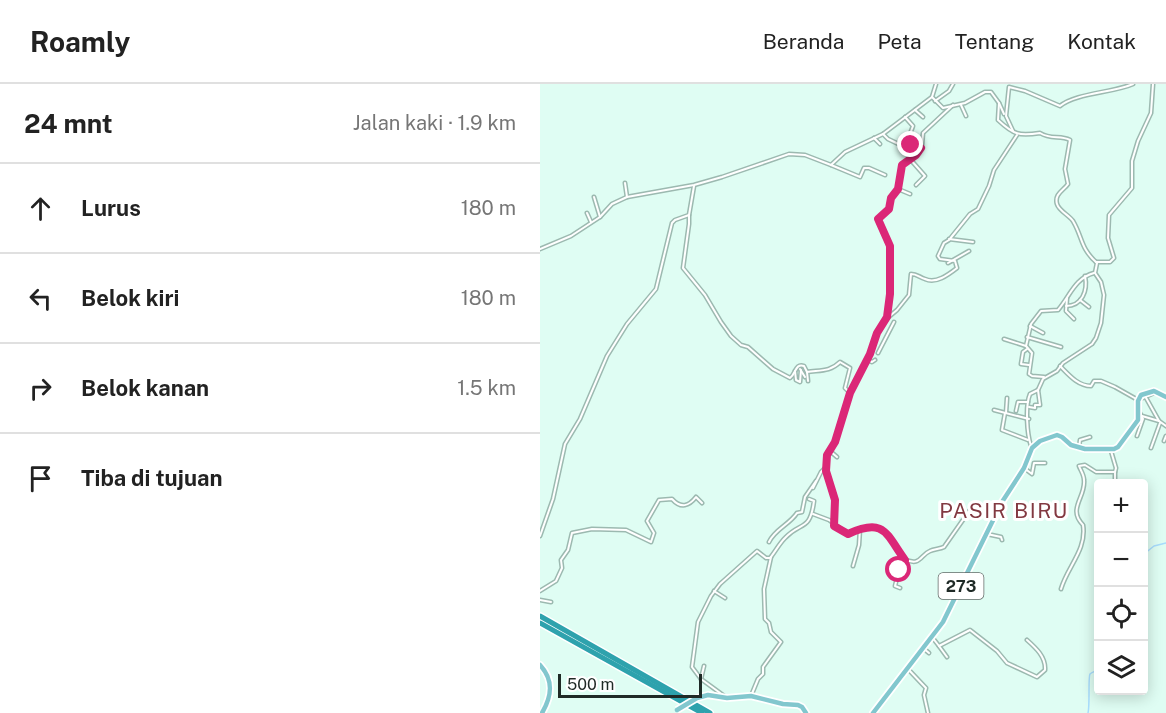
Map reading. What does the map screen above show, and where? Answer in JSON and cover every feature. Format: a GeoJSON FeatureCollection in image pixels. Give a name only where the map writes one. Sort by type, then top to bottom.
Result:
{"type":"FeatureCollection","features":[{"type":"Feature","properties":{"kind":"highway"},"geometry":{"type":"LineString","coordinates":[[540,616],[558,630],[702,713]]}},
{"type":"Feature","properties":{"kind":"highway"},"geometry":{"type":"LineString","coordinates":[[540,623],[558,630]]}},
{"type":"Feature","properties":{"kind":"highway"},"geometry":{"type":"LineString","coordinates":[[582,644],[710,713]]}},
{"type":"Feature","properties":{"kind":"main road"},"geometry":{"type":"LineString","coordinates":[[1032,448],[1040,441],[1057,435],[1079,448],[1110,450],[1118,447],[1133,429],[1141,414],[1138,400],[1141,395],[1159,393],[1166,397]]}},
{"type":"Feature","properties":{"kind":"main road","name":"273"},"geometry":{"type":"LineString","coordinates":[[875,712],[943,622],[951,600],[1002,502],[1024,468],[1032,448]]}},
{"type":"Feature","properties":{"kind":"main road"},"geometry":{"type":"LineString","coordinates":[[540,664],[550,683],[550,696],[542,713]]}},
{"type":"Feature","properties":{"kind":"main road"},"geometry":{"type":"LineString","coordinates":[[675,712],[697,698],[708,695],[727,698],[751,696],[783,704],[798,705],[806,713]]}},
{"type":"Feature","properties":{"kind":"street"},"geometry":{"type":"LineString","coordinates":[[831,165],[845,152],[883,134],[932,97],[936,84]]}},
{"type":"Feature","properties":{"kind":"street"},"geometry":{"type":"LineString","coordinates":[[935,100],[949,91],[951,84]]}},
{"type":"Feature","properties":{"kind":"street"},"geometry":{"type":"LineString","coordinates":[[1006,116],[1009,87],[1025,91],[1060,106],[1066,101],[1133,84]]}},
{"type":"Feature","properties":{"kind":"street"},"geometry":{"type":"LineString","coordinates":[[999,103],[999,120],[1016,134],[1040,133],[1047,137],[1070,140],[1065,169],[1068,186],[1060,192],[1057,205],[1071,219],[1087,253],[1096,262],[1110,262],[1114,258],[1108,238],[1109,215],[1133,186],[1131,162],[1151,113],[1153,84]]}},
{"type":"Feature","properties":{"kind":"street"},"geometry":{"type":"LineString","coordinates":[[932,97],[942,108],[961,105],[988,92],[994,93],[1016,134]]}},
{"type":"Feature","properties":{"kind":"street"},"geometry":{"type":"LineString","coordinates":[[887,317],[890,294],[890,246],[878,220],[888,211],[891,198],[898,189],[902,165],[919,153],[922,133],[952,105]]}},
{"type":"Feature","properties":{"kind":"street"},"geometry":{"type":"LineString","coordinates":[[961,105],[966,116]]}},
{"type":"Feature","properties":{"kind":"street"},"geometry":{"type":"LineString","coordinates":[[915,110],[923,117]]}},
{"type":"Feature","properties":{"kind":"street"},"geometry":{"type":"LineString","coordinates":[[905,117],[913,126],[910,134]]}},
{"type":"Feature","properties":{"kind":"street"},"geometry":{"type":"LineString","coordinates":[[883,134],[907,148],[911,145],[921,148]]}},
{"type":"Feature","properties":{"kind":"street"},"geometry":{"type":"LineString","coordinates":[[938,256],[943,244],[978,208],[995,168],[1016,134]]}},
{"type":"Feature","properties":{"kind":"street"},"geometry":{"type":"LineString","coordinates":[[874,138],[880,144]]}},
{"type":"Feature","properties":{"kind":"street"},"geometry":{"type":"LineString","coordinates":[[540,249],[570,236],[600,217],[612,204],[627,197],[731,175],[789,154],[805,155],[860,177],[864,168],[877,171],[885,176]]}},
{"type":"Feature","properties":{"kind":"street"},"geometry":{"type":"LineString","coordinates":[[910,159],[925,176],[916,185]]}},
{"type":"Feature","properties":{"kind":"street"},"geometry":{"type":"LineString","coordinates":[[625,183],[627,197]]}},
{"type":"Feature","properties":{"kind":"street"},"geometry":{"type":"LineString","coordinates":[[694,184],[688,215],[689,224],[683,269],[705,295],[728,331],[741,345],[748,347],[778,372],[791,378],[798,366],[804,377]]}},
{"type":"Feature","properties":{"kind":"street"},"geometry":{"type":"LineString","coordinates":[[898,189],[910,194]]}},
{"type":"Feature","properties":{"kind":"street"},"geometry":{"type":"LineString","coordinates":[[594,197],[600,217]]}},
{"type":"Feature","properties":{"kind":"street"},"geometry":{"type":"LineString","coordinates":[[587,213],[591,222]]}},
{"type":"Feature","properties":{"kind":"street"},"geometry":{"type":"LineString","coordinates":[[540,536],[553,499],[565,444],[580,419],[607,356],[627,324],[656,289],[673,221],[688,215]]}},
{"type":"Feature","properties":{"kind":"street"},"geometry":{"type":"LineString","coordinates":[[949,239],[973,243]]}},
{"type":"Feature","properties":{"kind":"street"},"geometry":{"type":"LineString","coordinates":[[938,256],[939,259],[959,259],[969,251]]}},
{"type":"Feature","properties":{"kind":"street"},"geometry":{"type":"LineString","coordinates":[[938,256],[942,255]]}},
{"type":"Feature","properties":{"kind":"street"},"geometry":{"type":"LineString","coordinates":[[769,542],[774,533],[792,520],[797,513],[802,512],[805,496],[825,468],[827,455],[841,426],[850,393],[868,360],[878,331],[887,317],[897,310],[909,295],[911,274],[932,281],[956,269],[957,263],[952,260]]}},
{"type":"Feature","properties":{"kind":"street"},"geometry":{"type":"LineString","coordinates":[[948,263],[952,260]]}},
{"type":"Feature","properties":{"kind":"street"},"geometry":{"type":"LineString","coordinates":[[1028,407],[1035,408],[1035,405],[1040,405],[1038,390],[1041,381],[1057,371],[1075,354],[1092,344],[1098,334],[1104,295],[1101,282],[1095,273],[1096,262]]}},
{"type":"Feature","properties":{"kind":"street"},"geometry":{"type":"LineString","coordinates":[[1029,365],[1021,364],[1023,352],[1026,348],[1030,326],[1039,313],[1047,309],[1058,309],[1085,276],[1095,273]]}},
{"type":"Feature","properties":{"kind":"street"},"geometry":{"type":"LineString","coordinates":[[1066,306],[1076,305],[1080,300],[1086,285],[1085,276]]}},
{"type":"Feature","properties":{"kind":"street"},"geometry":{"type":"LineString","coordinates":[[1068,297],[1067,313],[1074,319]]}},
{"type":"Feature","properties":{"kind":"street"},"geometry":{"type":"LineString","coordinates":[[1080,300],[1089,307]]}},
{"type":"Feature","properties":{"kind":"street"},"geometry":{"type":"LineString","coordinates":[[878,353],[894,322]]}},
{"type":"Feature","properties":{"kind":"street"},"geometry":{"type":"LineString","coordinates":[[1030,326],[1043,333]]}},
{"type":"Feature","properties":{"kind":"street"},"geometry":{"type":"LineString","coordinates":[[878,331],[886,336]]}},
{"type":"Feature","properties":{"kind":"street"},"geometry":{"type":"LineString","coordinates":[[1027,337],[1061,347]]}},
{"type":"Feature","properties":{"kind":"street"},"geometry":{"type":"LineString","coordinates":[[1004,339],[1032,352],[1029,365],[1030,376],[1046,377]]}},
{"type":"Feature","properties":{"kind":"street"},"geometry":{"type":"LineString","coordinates":[[868,360],[872,362],[875,360]]}},
{"type":"Feature","properties":{"kind":"street"},"geometry":{"type":"LineString","coordinates":[[807,372],[824,371],[843,362],[850,368],[845,388],[850,393]]}},
{"type":"Feature","properties":{"kind":"street"},"geometry":{"type":"LineString","coordinates":[[795,371],[797,382],[800,382],[800,369],[803,365],[808,381]]}},
{"type":"Feature","properties":{"kind":"street"},"geometry":{"type":"LineString","coordinates":[[1060,366],[1084,385],[1089,387],[1094,381],[1101,381],[1138,400]]}},
{"type":"Feature","properties":{"kind":"street"},"geometry":{"type":"LineString","coordinates":[[1032,448],[1029,440],[1028,402],[1030,394],[1038,390]]}},
{"type":"Feature","properties":{"kind":"street"},"geometry":{"type":"LineString","coordinates":[[1149,394],[1159,422],[1151,448]]}},
{"type":"Feature","properties":{"kind":"street"},"geometry":{"type":"LineString","coordinates":[[1007,399],[1008,405],[1002,430],[1029,440]]}},
{"type":"Feature","properties":{"kind":"street"},"geometry":{"type":"LineString","coordinates":[[1016,411],[1019,401],[1028,402]]}},
{"type":"Feature","properties":{"kind":"street"},"geometry":{"type":"LineString","coordinates":[[1008,405],[1017,406]]}},
{"type":"Feature","properties":{"kind":"street"},"geometry":{"type":"LineString","coordinates":[[994,410],[1029,419]]}},
{"type":"Feature","properties":{"kind":"street"},"geometry":{"type":"LineString","coordinates":[[1137,436],[1141,414],[1166,426]]}},
{"type":"Feature","properties":{"kind":"street"},"geometry":{"type":"LineString","coordinates":[[1164,441],[1166,436]]}},
{"type":"Feature","properties":{"kind":"street"},"geometry":{"type":"LineString","coordinates":[[1079,448],[1080,440],[1090,437]]}},
{"type":"Feature","properties":{"kind":"street"},"geometry":{"type":"LineString","coordinates":[[1110,450],[1116,468],[1115,479]]}},
{"type":"Feature","properties":{"kind":"street"},"geometry":{"type":"LineString","coordinates":[[830,451],[837,457]]}},
{"type":"Feature","properties":{"kind":"street"},"geometry":{"type":"LineString","coordinates":[[1024,468],[1032,474],[1034,463],[1045,463]]}},
{"type":"Feature","properties":{"kind":"street"},"geometry":{"type":"LineString","coordinates":[[1061,589],[1076,560],[1084,534],[1083,525],[1077,520],[1076,513],[1084,480],[1079,466],[1084,465],[1096,472],[1114,472]]}},
{"type":"Feature","properties":{"kind":"street"},"geometry":{"type":"LineString","coordinates":[[825,468],[835,500],[834,526]]}},
{"type":"Feature","properties":{"kind":"street"},"geometry":{"type":"LineString","coordinates":[[813,488],[816,481]]}},
{"type":"Feature","properties":{"kind":"street"},"geometry":{"type":"LineString","coordinates":[[540,591],[556,581],[562,568],[561,560],[568,550],[573,532],[592,529],[626,531],[651,543],[654,533],[647,521],[660,499],[672,499],[683,506],[690,504],[696,497],[702,503]]}},
{"type":"Feature","properties":{"kind":"street"},"geometry":{"type":"LineString","coordinates":[[751,696],[758,679],[764,674],[763,668],[781,641],[771,632],[769,623],[765,619],[764,589],[771,557],[785,537],[808,523],[813,514],[814,501],[808,500]]}},
{"type":"Feature","properties":{"kind":"street"},"geometry":{"type":"LineString","coordinates":[[905,560],[916,561],[923,558],[929,550],[944,547],[974,506],[995,517]]}},
{"type":"Feature","properties":{"kind":"street"},"geometry":{"type":"LineString","coordinates":[[813,514],[829,520],[834,526],[848,534],[860,529],[876,527],[882,529],[892,539],[905,560]]}},
{"type":"Feature","properties":{"kind":"street"},"geometry":{"type":"LineString","coordinates":[[853,566],[859,545],[860,529]]}},
{"type":"Feature","properties":{"kind":"street"},"geometry":{"type":"LineString","coordinates":[[987,534],[1002,540]]}},
{"type":"Feature","properties":{"kind":"street"},"geometry":{"type":"LineString","coordinates":[[727,698],[701,679],[692,667],[698,622],[714,591],[757,550],[766,558],[771,557]]}},
{"type":"Feature","properties":{"kind":"street"},"geometry":{"type":"LineString","coordinates":[[900,588],[895,585],[899,570],[905,560]]}},
{"type":"Feature","properties":{"kind":"street"},"geometry":{"type":"LineString","coordinates":[[714,591],[725,598]]}},
{"type":"Feature","properties":{"kind":"street"},"geometry":{"type":"LineString","coordinates":[[540,600],[551,602]]}},
{"type":"Feature","properties":{"kind":"street"},"geometry":{"type":"LineString","coordinates":[[939,646],[970,630],[997,651],[1007,664],[1037,677],[1045,670],[1045,662],[1037,649],[1027,640]]}},
{"type":"Feature","properties":{"kind":"street"},"geometry":{"type":"LineString","coordinates":[[932,637],[947,657]]}},
{"type":"Feature","properties":{"kind":"street"},"geometry":{"type":"LineString","coordinates":[[923,648],[928,653]]}},
{"type":"Feature","properties":{"kind":"street"},"geometry":{"type":"LineString","coordinates":[[701,679],[704,666]]}},
{"type":"Feature","properties":{"kind":"street"},"geometry":{"type":"LineString","coordinates":[[907,668],[926,688],[924,695],[928,713]]}},
{"type":"Feature","properties":{"kind":"waterway"},"geometry":{"type":"LineString","coordinates":[[1148,551],[1154,546],[1166,543]]}},
{"type":"Feature","properties":{"kind":"waterway"},"geometry":{"type":"LineString","coordinates":[[1088,713],[1089,676],[1094,672]]}},
{"type":"Feature","properties":{"kind":"district","name":"PASIR BIRU"},"geometry":{"type":"Point","coordinates":[1004,510]}},
{"type":"Feature","properties":{"kind":"route"},"geometry":{"type":"LineString","coordinates":[[899,570],[905,560],[898,547],[882,529],[876,527],[860,529],[848,534],[834,526],[835,500],[825,468],[827,455],[841,426],[847,400],[868,360],[877,333],[887,317],[890,294],[890,246],[878,219],[889,209],[891,198],[898,189],[902,165],[919,153],[921,148],[911,145]]}}]}
